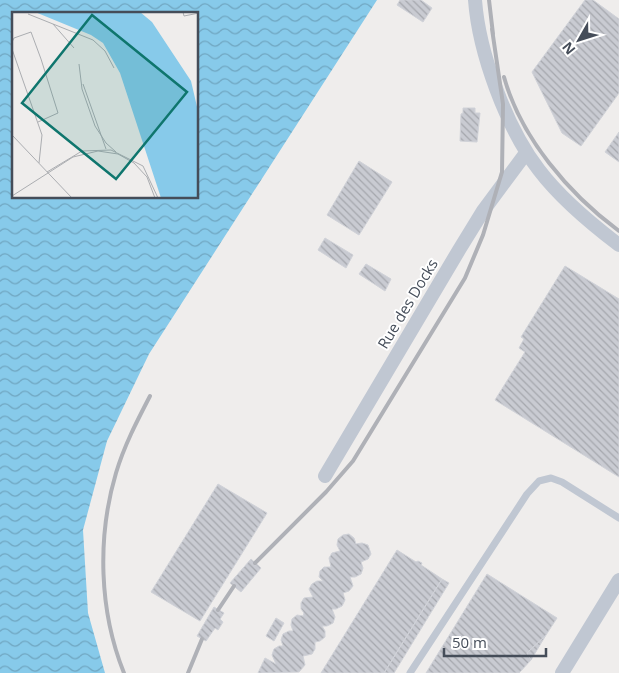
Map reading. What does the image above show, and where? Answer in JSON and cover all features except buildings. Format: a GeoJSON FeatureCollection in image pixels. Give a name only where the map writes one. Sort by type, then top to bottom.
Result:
{"type":"FeatureCollection","features":[{"type":"Feature","properties":{"kind":"street"},"geometry":{"type":"LineString","coordinates":[[475,0],[489,67],[509,118],[526,153],[563,197],[584,217],[619,245]]}},
{"type":"Feature","properties":{"kind":"street","name":"Rue des Docks"},"geometry":{"type":"LineString","coordinates":[[325,476],[483,211],[526,153]]}},
{"type":"Feature","properties":{"kind":"street"},"geometry":{"type":"LineString","coordinates":[[562,673],[619,580]]}},
{"type":"Feature","properties":{"kind":"lane"},"geometry":{"type":"LineString","coordinates":[[410,673],[527,494],[539,481],[551,478],[562,482],[619,518]]}},
{"type":"Feature","properties":{"kind":"water"},"geometry":{"type":"Polygon","coordinates":[[[0,0],[377,0],[149,354],[107,441],[83,530],[88,613],[105,673],[0,673],[0,0]]]}},
{"type":"Feature","properties":{"kind":"railway"},"geometry":{"type":"LineString","coordinates":[[489,0],[493,34]]}},
{"type":"Feature","properties":{"kind":"railway"},"geometry":{"type":"LineString","coordinates":[[255,563],[326,492],[353,461],[465,278],[483,235],[502,172],[503,104],[492,29]]}},
{"type":"Feature","properties":{"kind":"railway"},"geometry":{"type":"LineString","coordinates":[[504,77],[522,122],[549,163],[582,200],[619,231]]}},
{"type":"Feature","properties":{"kind":"railway"},"geometry":{"type":"LineString","coordinates":[[124,673],[116,649],[105,599],[104,548],[106,523],[110,497],[119,463],[150,396]]}},
{"type":"Feature","properties":{"kind":"railway"},"geometry":{"type":"LineString","coordinates":[[218,610],[234,586]]}},
{"type":"Feature","properties":{"kind":"railway"},"geometry":{"type":"LineString","coordinates":[[188,673],[202,639]]}}]}
